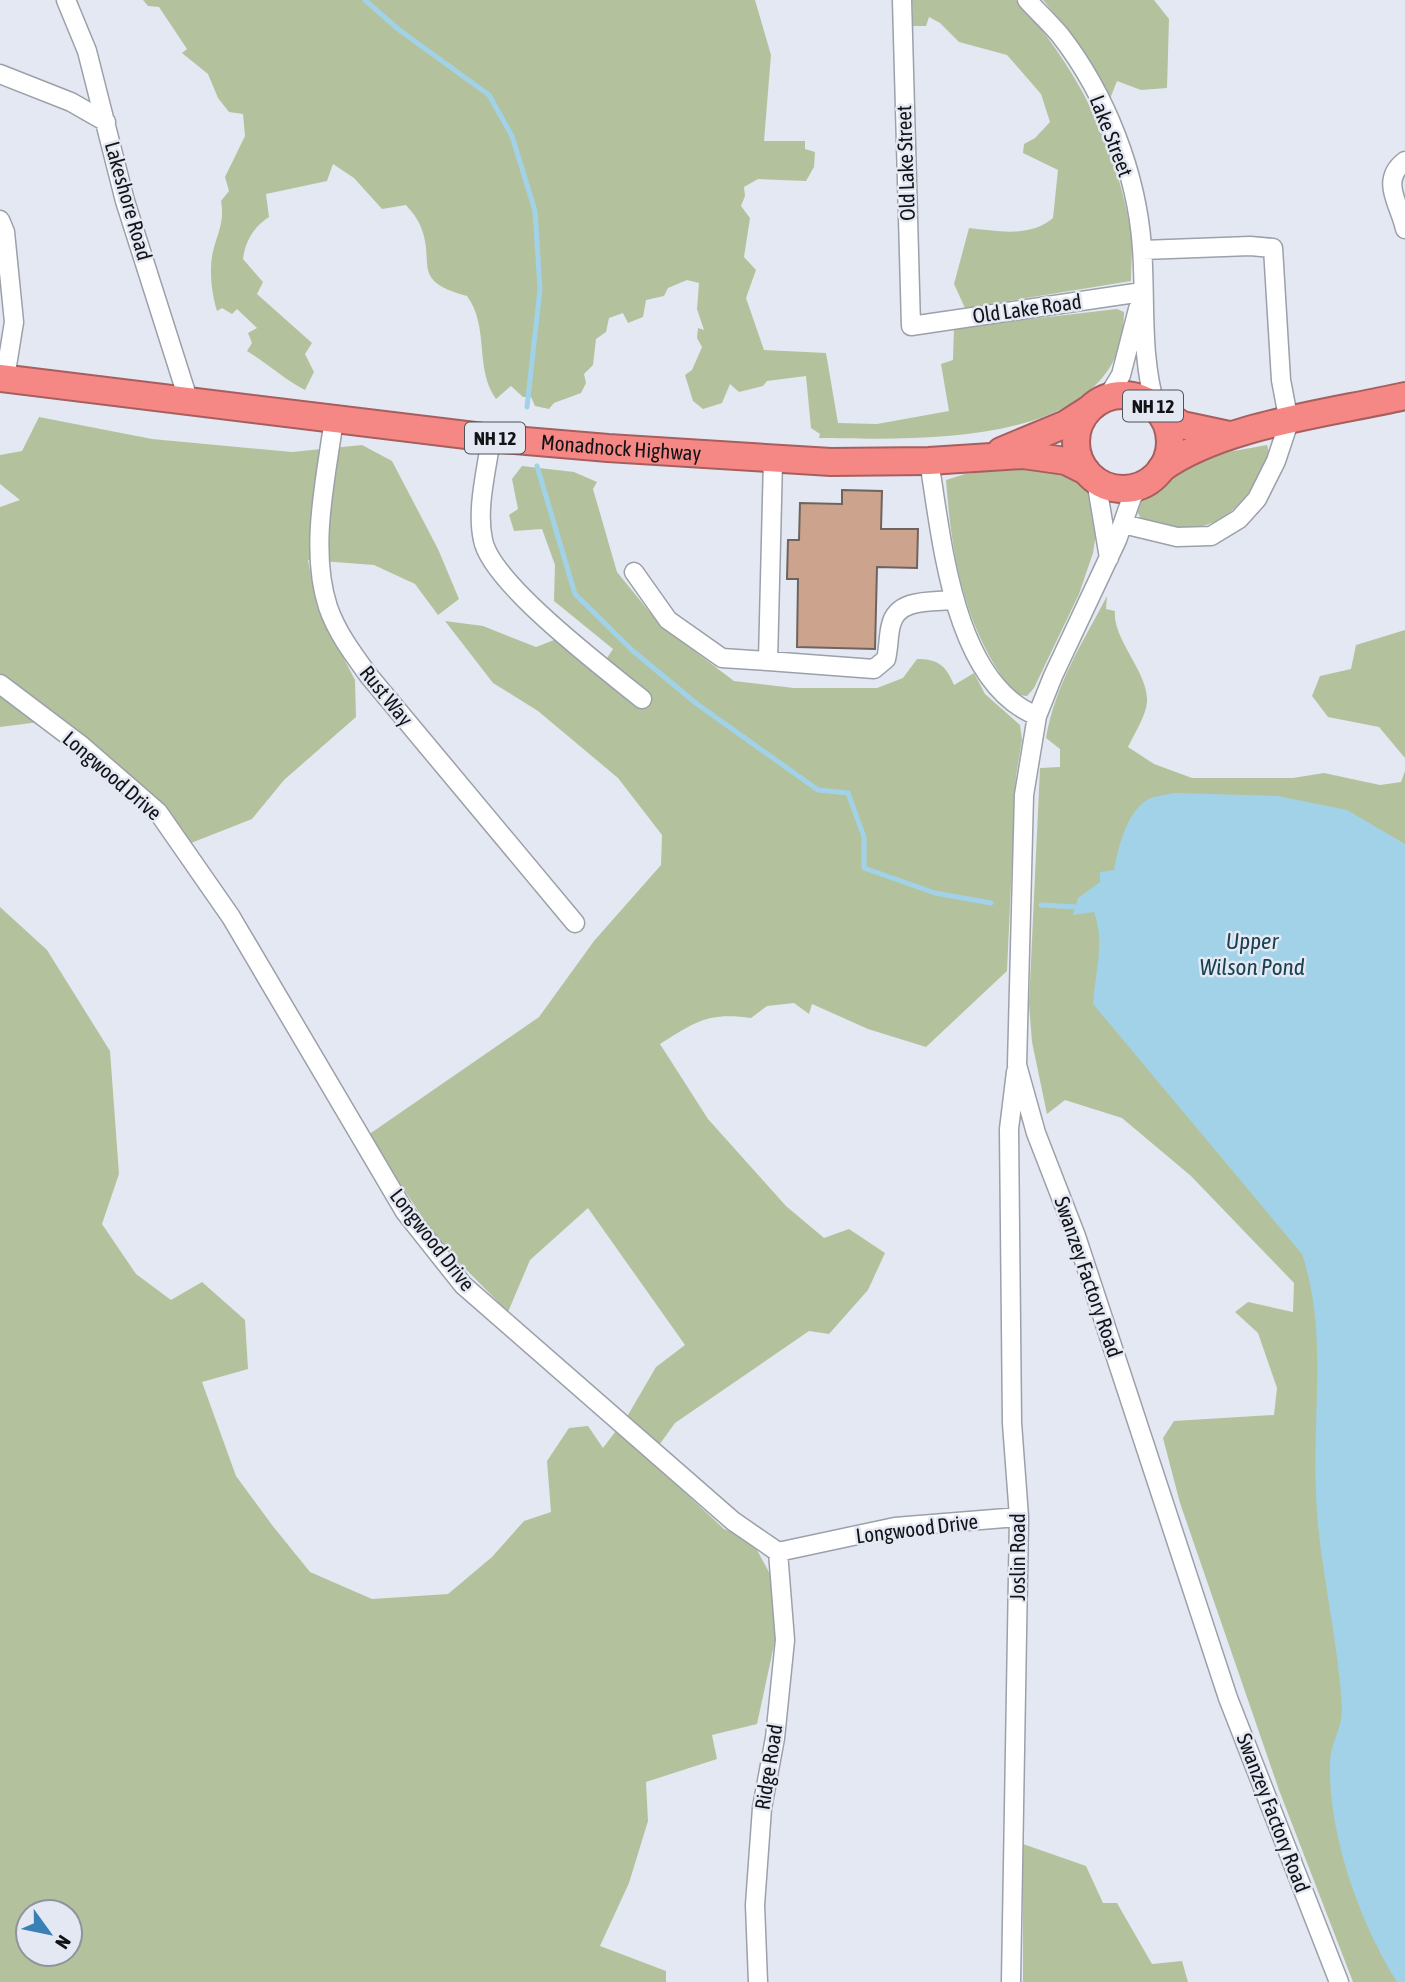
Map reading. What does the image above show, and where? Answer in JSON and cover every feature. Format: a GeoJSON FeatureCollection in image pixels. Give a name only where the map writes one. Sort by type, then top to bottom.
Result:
{"type":"FeatureCollection","features":[{"type":"Feature","properties":{"kind":"highway","name":"Monadnock Highway"},"geometry":{"type":"LineString","coordinates":[[2,378],[491,438],[773,460],[929,461],[993,454],[1066,461],[1091,476]]}},
{"type":"Feature","properties":{"kind":"highway","name":"NH 12"},"geometry":{"type":"LineString","coordinates":[[1097,404],[1129,394],[1182,425],[1229,435]]}},
{"type":"Feature","properties":{"kind":"highway","name":"NH 12"},"geometry":{"type":"LineString","coordinates":[[1091,476],[1116,488],[1151,477],[1182,454],[1229,435],[1405,396]]}},
{"type":"Feature","properties":{"kind":"highway","name":"Monadnock Highway"},"geometry":{"type":"LineString","coordinates":[[993,454],[1066,424],[1097,404]]}},
{"type":"Feature","properties":{"kind":"highway"},"geometry":{"type":"LineString","coordinates":[[1091,476],[1077,452],[1076,437],[1097,404]]}},
{"type":"Feature","properties":{"kind":"highway","name":"NH 12"},"geometry":{"type":"LineString","coordinates":[[1151,477],[1167,458],[1169,432],[1156,408]]}},
{"type":"Feature","properties":{"kind":"street","name":"Lakeshore Road"},"geometry":{"type":"LineString","coordinates":[[66,0],[88,51],[125,201],[189,402]]}},
{"type":"Feature","properties":{"kind":"street","name":"Old Lake Street"},"geometry":{"type":"LineString","coordinates":[[902,0],[911,326]]}},
{"type":"Feature","properties":{"kind":"street","name":"Lake Street"},"geometry":{"type":"LineString","coordinates":[[1027,0],[1060,35],[1088,78],[1114,134],[1139,214],[1143,250],[1142,292],[1147,371],[1156,408]]}},
{"type":"Feature","properties":{"kind":"street"},"geometry":{"type":"LineString","coordinates":[[0,74],[71,103],[106,122]]}},
{"type":"Feature","properties":{"kind":"street"},"geometry":{"type":"LineString","coordinates":[[1405,161],[1393,174],[1391,188],[1405,229]]}},
{"type":"Feature","properties":{"kind":"street"},"geometry":{"type":"LineString","coordinates":[[0,220],[5,232],[7,315],[2,378]]}},
{"type":"Feature","properties":{"kind":"street"},"geometry":{"type":"LineString","coordinates":[[1123,524],[1177,537],[1211,536],[1225,530],[1257,499],[1276,461],[1289,422],[1281,380],[1273,248],[1250,246],[1143,250]]}},
{"type":"Feature","properties":{"kind":"street","name":"Old Lake Road"},"geometry":{"type":"LineString","coordinates":[[911,326],[1142,292]]}},
{"type":"Feature","properties":{"kind":"street","name":"Lake Street"},"geometry":{"type":"LineString","coordinates":[[1097,404],[1126,360],[1142,292]]}},
{"type":"Feature","properties":{"kind":"street","name":"Rust Way"},"geometry":{"type":"LineString","coordinates":[[334,419],[325,485],[321,571],[328,605],[342,640],[575,923]]}},
{"type":"Feature","properties":{"kind":"street"},"geometry":{"type":"LineString","coordinates":[[491,438],[481,528],[490,559],[540,612],[642,699]]}},
{"type":"Feature","properties":{"kind":"street"},"geometry":{"type":"LineString","coordinates":[[768,661],[773,460]]}},
{"type":"Feature","properties":{"kind":"street"},"geometry":{"type":"LineString","coordinates":[[929,461],[953,600],[967,635],[998,692],[1019,709],[1037,716]]}},
{"type":"Feature","properties":{"kind":"street"},"geometry":{"type":"LineString","coordinates":[[1091,476],[1109,558]]}},
{"type":"Feature","properties":{"kind":"street","name":"Swanzey Factory Road"},"geometry":{"type":"LineString","coordinates":[[1151,477],[1132,496],[1109,558],[1037,716],[1024,795],[1017,1065],[1036,1133],[1076,1236],[1228,1698],[1339,1982]]}},
{"type":"Feature","properties":{"kind":"street"},"geometry":{"type":"LineString","coordinates":[[634,572],[668,620],[722,658],[874,669],[886,659],[891,626],[901,609],[910,604],[953,600]]}},
{"type":"Feature","properties":{"kind":"street","name":"Longwood Drive"},"geometry":{"type":"LineString","coordinates":[[0,684],[82,747],[158,813],[231,917],[405,1212],[463,1285],[733,1521],[778,1552],[895,1527],[1019,1517]]}},
{"type":"Feature","properties":{"kind":"street","name":"Joslin Road"},"geometry":{"type":"LineString","coordinates":[[1011,1982],[1019,1517],[1012,1409],[1009,1133],[1017,1065]]}},
{"type":"Feature","properties":{"kind":"street"},"geometry":{"type":"LineString","coordinates":[[1009,1133],[1036,1133]]}},
{"type":"Feature","properties":{"kind":"street","name":"Ridge Road"},"geometry":{"type":"LineString","coordinates":[[758,1982],[755,1905],[762,1808],[775,1738],[785,1640],[778,1552]]}},
{"type":"Feature","properties":{"kind":"green space"},"geometry":{"type":"Polygon","coordinates":[[[143,0],[755,0],[771,55],[764,141],[805,141],[805,149],[815,152],[814,167],[806,181],[758,179],[744,187],[745,196],[741,206],[750,218],[744,257],[756,270],[746,298],[764,350],[826,353],[838,423],[877,424],[949,411],[941,364],[953,360],[954,328],[1117,309],[1124,312],[1122,357],[1116,356],[1095,386],[1064,408],[1026,423],[984,432],[939,437],[819,438],[820,434],[811,428],[806,376],[767,381],[763,386],[739,392],[730,384],[722,403],[703,409],[693,401],[685,375],[692,370],[702,347],[697,338],[698,328],[704,330],[697,309],[699,283],[687,280],[668,288],[664,296],[646,300],[643,317],[628,323],[623,313],[609,318],[606,332],[596,339],[593,365],[584,374],[586,383],[581,393],[554,403],[549,409],[535,406],[531,397],[523,397],[511,386],[496,399],[485,374],[474,308],[467,296],[448,290],[430,276],[424,237],[415,216],[406,205],[382,209],[354,178],[333,164],[327,181],[266,194],[269,217],[251,235],[243,259],[263,282],[257,294],[312,343],[305,354],[314,372],[305,390],[247,351],[252,343],[248,333],[257,328],[237,309],[232,314],[222,308],[217,311],[212,287],[213,252],[221,223],[221,201],[229,191],[225,177],[245,136],[243,114],[229,112],[218,98],[208,74],[182,53],[187,49],[159,7],[148,6],[143,0]]]}},
{"type":"Feature","properties":{"kind":"green space"},"geometry":{"type":"Polygon","coordinates":[[[912,0],[1016,0],[1038,25],[1075,79],[1091,108],[1116,169],[1131,233],[1131,281],[965,308],[954,284],[969,228],[1024,231],[1053,218],[1058,170],[1023,153],[1024,144],[1035,138],[1050,122],[1041,94],[1007,55],[959,42],[940,23],[929,17],[926,26],[913,26],[912,0]]]}},
{"type":"Feature","properties":{"kind":"green space"},"geometry":{"type":"Polygon","coordinates":[[[1043,0],[1154,0],[1169,19],[1167,88],[1141,90],[1117,81],[1110,99],[1070,33],[1043,0]]]}},
{"type":"Feature","properties":{"kind":"green space"},"geometry":{"type":"Polygon","coordinates":[[[39,417],[152,439],[292,452],[362,445],[392,461],[438,549],[459,599],[438,615],[415,584],[374,565],[308,560],[317,607],[355,680],[356,717],[284,780],[252,819],[191,843],[166,806],[63,719],[0,727],[0,507],[20,500],[0,484],[0,455],[22,451],[39,417]]]}},
{"type":"Feature","properties":{"kind":"green space"},"geometry":{"type":"Polygon","coordinates":[[[1267,445],[1271,459],[1246,496],[1219,520],[1203,526],[1185,528],[1141,519],[1137,511],[1138,504],[1169,476],[1211,456],[1267,445]]]}},
{"type":"Feature","properties":{"kind":"green space"},"geometry":{"type":"Polygon","coordinates":[[[1044,464],[1080,476],[1088,485],[1097,527],[1093,553],[1079,594],[1034,688],[1027,696],[1012,690],[997,669],[966,601],[951,530],[946,480],[965,474],[1044,464]]]}},
{"type":"Feature","properties":{"kind":"green space"},"geometry":{"type":"Polygon","coordinates":[[[522,466],[574,472],[597,482],[593,489],[617,572],[661,626],[734,681],[794,688],[877,688],[903,678],[917,659],[925,659],[941,665],[954,685],[974,673],[985,694],[1020,725],[1022,740],[1016,776],[1007,971],[926,1047],[868,1029],[812,1004],[809,1014],[794,1003],[767,1006],[751,1018],[724,1016],[703,1021],[660,1044],[708,1119],[786,1206],[824,1238],[849,1229],[885,1253],[868,1290],[829,1334],[809,1331],[675,1423],[649,1459],[724,1529],[751,1539],[770,1574],[776,1636],[757,1724],[712,1735],[717,1759],[646,1782],[648,1821],[629,1883],[600,1946],[666,1971],[666,1982],[0,1982],[0,907],[47,950],[110,1051],[119,1174],[102,1224],[136,1274],[171,1300],[202,1282],[245,1320],[248,1369],[202,1382],[236,1476],[310,1572],[372,1599],[448,1594],[492,1557],[524,1521],[551,1512],[547,1461],[569,1428],[588,1426],[603,1448],[628,1415],[656,1367],[685,1345],[588,1208],[530,1260],[508,1312],[438,1241],[368,1135],[539,1017],[594,941],[661,865],[662,835],[618,778],[538,711],[493,683],[445,621],[483,626],[536,647],[572,633],[607,658],[613,649],[554,601],[555,565],[542,529],[514,531],[509,515],[518,509],[512,479],[522,466]]]}},
{"type":"Feature","properties":{"kind":"green space","name":"Upper Wilson Pond"},"geometry":{"type":"Polygon","coordinates":[[[1107,596],[1106,609],[1115,611],[1119,633],[1146,691],[1144,713],[1128,747],[1154,764],[1192,778],[1293,778],[1324,773],[1380,785],[1401,782],[1405,771],[1405,1982],[1353,1982],[1279,1790],[1180,1503],[1163,1438],[1174,1421],[1274,1415],[1277,1388],[1258,1333],[1235,1312],[1248,1302],[1293,1312],[1294,1283],[1191,1176],[1122,1118],[1065,1100],[1047,1114],[1032,1042],[1029,1004],[1040,768],[1060,767],[1060,749],[1046,738],[1050,719],[1070,665],[1107,596]]]}},
{"type":"Feature","properties":{"kind":"green space"},"geometry":{"type":"Polygon","coordinates":[[[1405,630],[1405,758],[1379,727],[1328,717],[1312,696],[1320,676],[1351,669],[1356,645],[1405,630]]]}},
{"type":"Feature","properties":{"kind":"green space"},"geometry":{"type":"Polygon","coordinates":[[[1023,1844],[1086,1866],[1103,1903],[1117,1903],[1152,1964],[1182,1961],[1188,1982],[1023,1982],[1023,1844]]]}},
{"type":"Feature","properties":{"kind":"water","name":"Upper Wilson Pond"},"geometry":{"type":"Polygon","coordinates":[[[1174,793],[1278,796],[1347,810],[1405,844],[1405,1982],[1397,1982],[1370,1932],[1348,1876],[1334,1818],[1330,1762],[1342,1711],[1316,1496],[1315,1313],[1302,1254],[1093,1004],[1099,946],[1097,923],[1094,912],[1073,915],[1078,898],[1100,882],[1100,872],[1114,870],[1124,832],[1134,813],[1150,799],[1174,793]]]}},
{"type":"Feature","properties":{"kind":"building"},"geometry":{"type":"Polygon","coordinates":[[[842,490],[882,491],[881,529],[918,529],[917,568],[877,567],[875,649],[797,647],[798,579],[787,579],[788,540],[799,540],[800,503],[842,504],[842,490]]]}},
{"type":"Feature","properties":{"kind":"waterway"},"geometry":{"type":"LineString","coordinates":[[365,0],[398,29],[489,95],[512,136],[535,211],[540,289],[527,407]]}},
{"type":"Feature","properties":{"kind":"waterway"},"geometry":{"type":"LineString","coordinates":[[537,466],[575,594],[633,651],[697,704],[818,790],[848,793],[864,837],[864,868],[935,893],[991,903]]}},
{"type":"Feature","properties":{"kind":"waterway"},"geometry":{"type":"LineString","coordinates":[[1041,905],[1077,907]]}}]}
